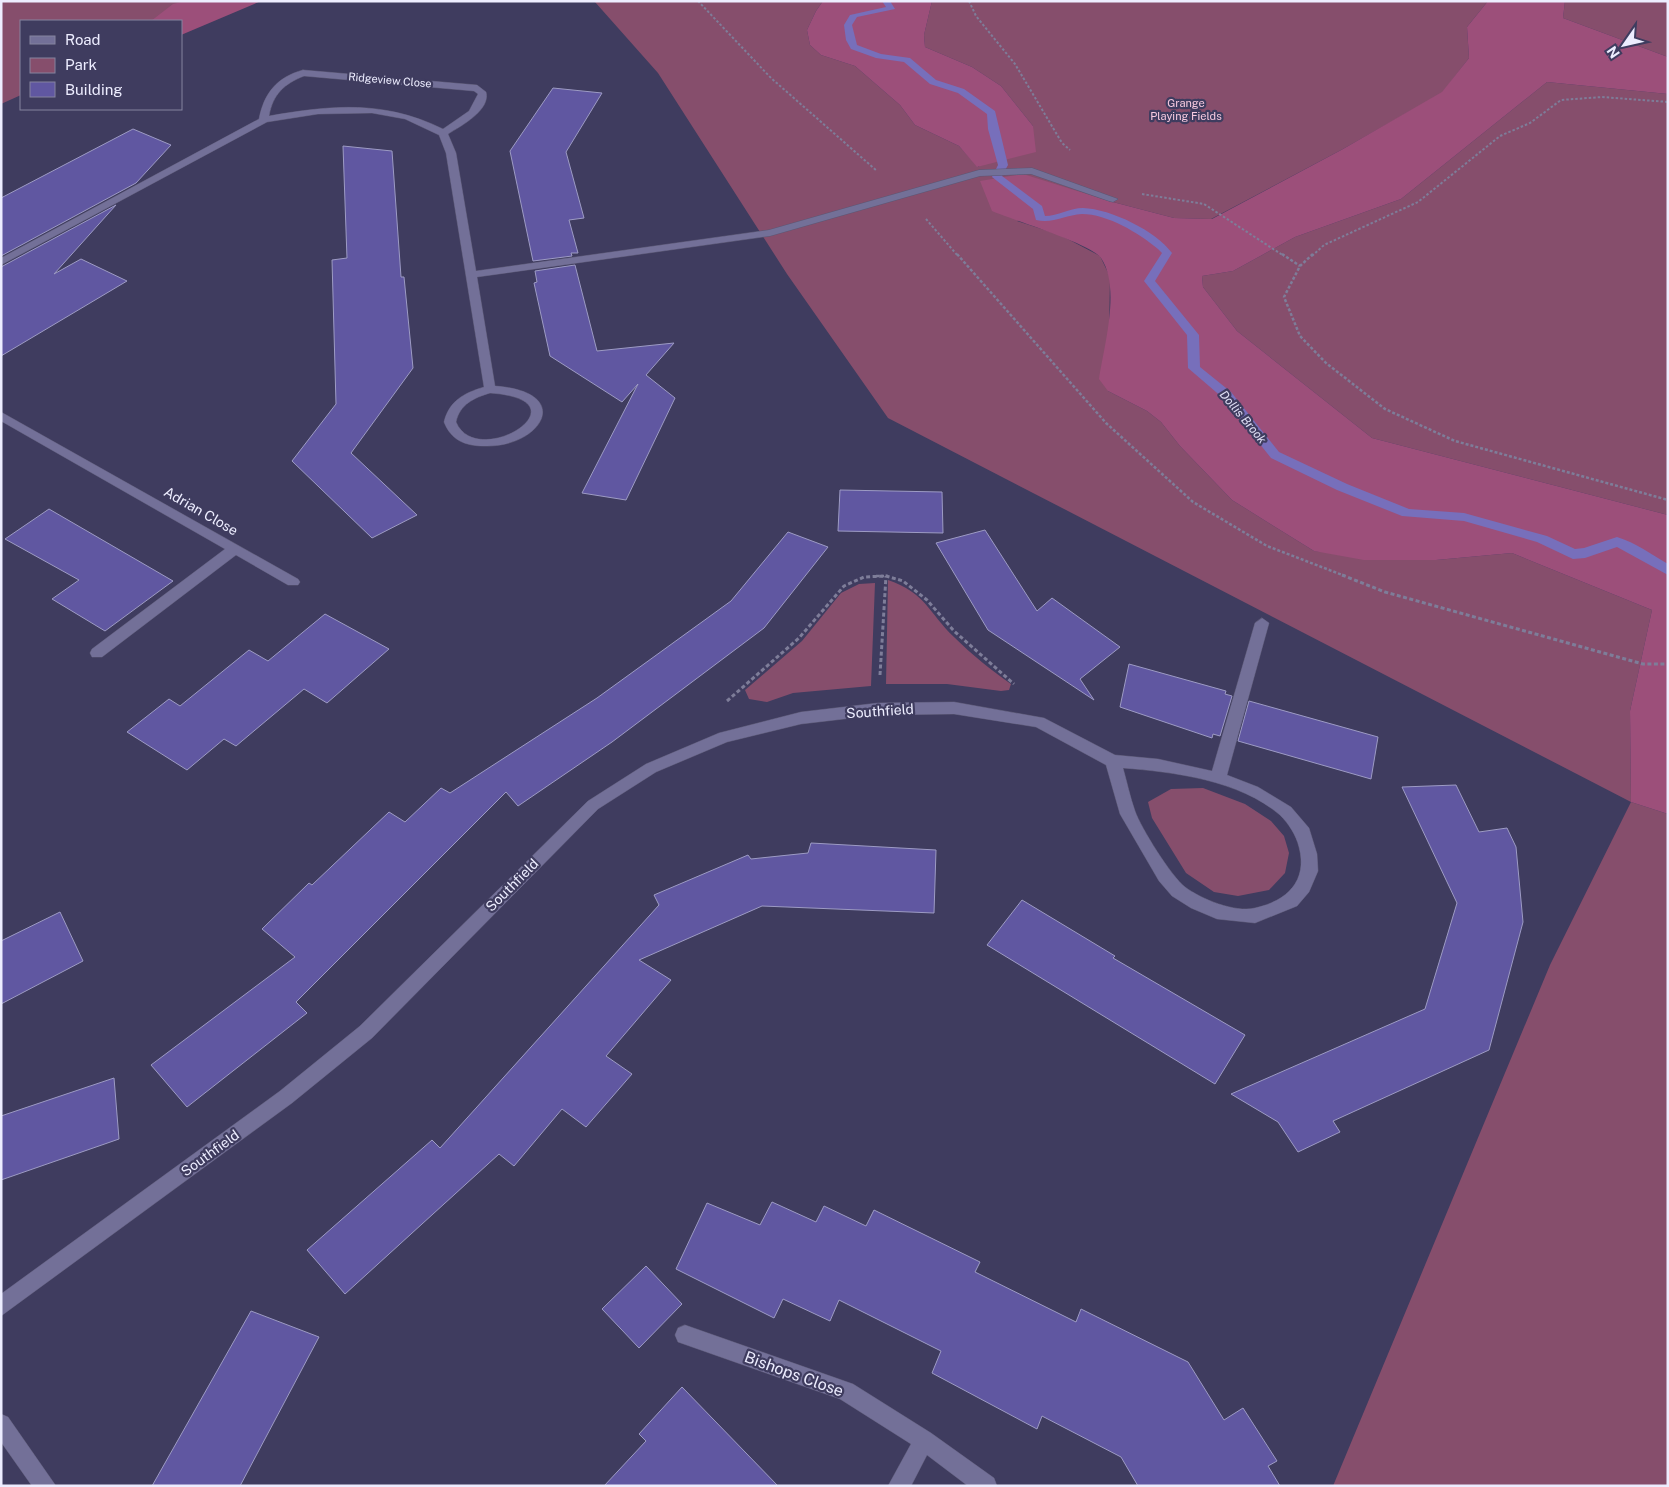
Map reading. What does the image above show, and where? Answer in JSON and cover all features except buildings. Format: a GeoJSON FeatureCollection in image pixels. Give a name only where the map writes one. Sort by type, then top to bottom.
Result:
{"type":"FeatureCollection","features":[{"type":"Feature","properties":{"kind":"street","name":"Ridgeview Close"},"geometry":{"type":"LineString","coordinates":[[264,120],[267,100],[279,85],[290,77],[303,72],[477,88],[483,94],[481,104],[471,117],[443,133]]}},
{"type":"Feature","properties":{"kind":"street"},"geometry":{"type":"LineString","coordinates":[[1,262],[264,120],[336,109],[376,110],[409,117],[443,133],[451,153],[490,389]]}},
{"type":"Feature","properties":{"kind":"street"},"geometry":{"type":"LineString","coordinates":[[471,275],[770,233],[906,196],[978,173],[1032,171],[1113,199]]}},
{"type":"Feature","properties":{"kind":"street"},"geometry":{"type":"LineString","coordinates":[[490,389],[505,389],[529,396],[536,404],[538,413],[535,423],[526,432],[514,439],[498,443],[483,444],[460,437],[453,430],[450,422],[456,405],[465,398],[490,389]]}},
{"type":"Feature","properties":{"kind":"street","name":"Adrian Close"},"geometry":{"type":"LineString","coordinates":[[1,416],[236,550],[98,653]]}},
{"type":"Feature","properties":{"kind":"street"},"geometry":{"type":"LineString","coordinates":[[236,550],[293,582]]}},
{"type":"Feature","properties":{"kind":"street"},"geometry":{"type":"LineString","coordinates":[[1218,778],[1262,623]]}},
{"type":"Feature","properties":{"kind":"street","name":"Southfield"},"geometry":{"type":"LineString","coordinates":[[1,1306],[286,1097],[366,1032],[593,805],[651,768],[724,737],[800,718],[878,709],[954,708],[1039,722],[1113,760],[1158,765],[1218,778],[1253,791],[1285,811],[1303,833],[1310,854],[1310,871],[1303,887],[1291,901],[1273,911],[1255,916],[1216,912],[1178,891],[1165,876],[1128,814],[1113,760]]}},
{"type":"Feature","properties":{"kind":"street","name":"Bishops Close"},"geometry":{"type":"LineString","coordinates":[[685,1335],[846,1391],[924,1440],[986,1486]]}},
{"type":"Feature","properties":{"kind":"street"},"geometry":{"type":"LineString","coordinates":[[1,1424],[45,1486]]}},
{"type":"Feature","properties":{"kind":"street"},"geometry":{"type":"LineString","coordinates":[[899,1486],[924,1440]]}},
{"type":"Feature","properties":{"kind":"path"},"geometry":{"type":"LineString","coordinates":[[698,1],[771,78],[906,196],[1106,423],[1193,502],[1267,546],[1386,592],[1643,664],[1668,664]]}},
{"type":"Feature","properties":{"kind":"path"},"geometry":{"type":"LineString","coordinates":[[969,1],[976,16],[1015,64],[1062,144],[1076,155]]}},
{"type":"Feature","properties":{"kind":"path"},"geometry":{"type":"LineString","coordinates":[[1668,102],[1602,97],[1561,100],[1530,123],[1500,136],[1418,202],[1324,246],[1300,266],[1284,297],[1300,336],[1326,363],[1385,408],[1455,441],[1668,500]]}},
{"type":"Feature","properties":{"kind":"path"},"geometry":{"type":"LineString","coordinates":[[1138,193],[1204,204],[1300,266]]}},
{"type":"Feature","properties":{"kind":"path"},"geometry":{"type":"LineString","coordinates":[[878,709],[886,576]]}},
{"type":"Feature","properties":{"kind":"path"},"geometry":{"type":"LineString","coordinates":[[724,737],[728,698],[799,638],[844,586],[864,577],[886,576],[903,581],[927,600],[954,631],[990,666],[1031,697],[1039,722]]}},
{"type":"Feature","properties":{"kind":"green space"},"geometry":{"type":"Polygon","coordinates":[[[1,1],[225,1],[182,21],[20,20],[20,95],[1,104],[1,1]]]}},
{"type":"Feature","properties":{"kind":"green space","name":"Grange Playing Fields"},"geometry":{"type":"Polygon","coordinates":[[[590,1],[823,1],[807,30],[810,45],[821,55],[855,66],[900,105],[915,125],[959,146],[978,167],[1033,126],[1001,86],[972,67],[925,47],[924,35],[932,1],[1488,1],[1467,27],[1469,58],[1442,93],[1343,149],[1211,219],[1174,218],[1109,201],[1017,221],[1060,235],[1100,256],[1110,277],[1108,391],[1147,411],[1161,422],[1180,446],[1232,500],[1314,551],[1436,560],[1512,553],[1652,610],[1630,711],[1631,802],[888,418],[787,274],[658,73],[595,2],[590,1]]]}},
{"type":"Feature","properties":{"kind":"green space"},"geometry":{"type":"Polygon","coordinates":[[[1565,1],[1668,1],[1668,57],[1563,18],[1565,1]]]}},
{"type":"Feature","properties":{"kind":"green space"},"geometry":{"type":"Polygon","coordinates":[[[1547,82],[1668,94],[1668,515],[1372,438],[1237,331],[1203,287],[1202,276],[1233,271],[1295,237],[1401,199],[1547,82]]]}},
{"type":"Feature","properties":{"kind":"green space"},"geometry":{"type":"Polygon","coordinates":[[[888,580],[901,585],[919,597],[961,644],[1011,684],[1009,690],[1001,691],[947,684],[886,684],[888,580]]]}},
{"type":"Feature","properties":{"kind":"green space"},"geometry":{"type":"Polygon","coordinates":[[[875,583],[871,686],[793,693],[767,702],[749,699],[745,690],[802,641],[841,593],[859,584],[875,583]]]}},
{"type":"Feature","properties":{"kind":"green space"},"geometry":{"type":"Polygon","coordinates":[[[1203,788],[1245,804],[1271,821],[1284,836],[1289,853],[1285,873],[1269,890],[1238,896],[1214,892],[1186,873],[1152,818],[1148,802],[1171,789],[1203,788]]]}},
{"type":"Feature","properties":{"kind":"green space"},"geometry":{"type":"Polygon","coordinates":[[[1631,802],[1668,814],[1668,1486],[1333,1486],[1550,965],[1631,802]]]}},
{"type":"Feature","properties":{"kind":"shaded area"},"geometry":{"type":"Polygon","coordinates":[[[185,1],[261,1],[182,35],[182,20],[152,20],[173,4],[185,1]]]}},
{"type":"Feature","properties":{"kind":"shaded area"},"geometry":{"type":"Polygon","coordinates":[[[823,1],[932,1],[924,35],[925,47],[972,67],[1001,86],[1033,126],[1036,152],[977,167],[959,146],[915,125],[900,105],[855,66],[821,55],[810,45],[807,30],[823,1]]]}},
{"type":"Feature","properties":{"kind":"shaded area"},"geometry":{"type":"Polygon","coordinates":[[[1488,1],[1565,1],[1563,18],[1668,57],[1668,94],[1547,82],[1401,199],[1295,237],[1233,271],[1202,276],[1203,287],[1237,331],[1372,438],[1668,515],[1668,814],[1631,802],[1630,711],[1652,610],[1512,553],[1436,560],[1364,560],[1314,551],[1232,500],[1180,446],[1161,422],[1147,411],[1108,391],[1099,379],[1107,334],[1110,300],[1110,284],[1107,270],[1101,258],[1095,252],[1068,239],[992,211],[980,181],[1023,174],[1109,201],[1174,218],[1212,219],[1343,149],[1442,92],[1469,58],[1467,27],[1488,1]]]}},
{"type":"Feature","properties":{"kind":"waterway","name":"Dollis Brook"},"geometry":{"type":"LineString","coordinates":[[886,1],[891,9],[854,15],[848,25],[850,40],[854,47],[879,56],[907,60],[933,82],[961,91],[992,113],[993,129],[1003,165],[997,177],[1038,208],[1040,218],[1051,219],[1082,211],[1091,212],[1116,220],[1142,232],[1162,246],[1167,253],[1149,281],[1193,335],[1194,368],[1227,395],[1257,435],[1275,455],[1342,487],[1407,513],[1464,517],[1542,539],[1573,554],[1585,553],[1617,542],[1630,547],[1668,570]]}}]}
